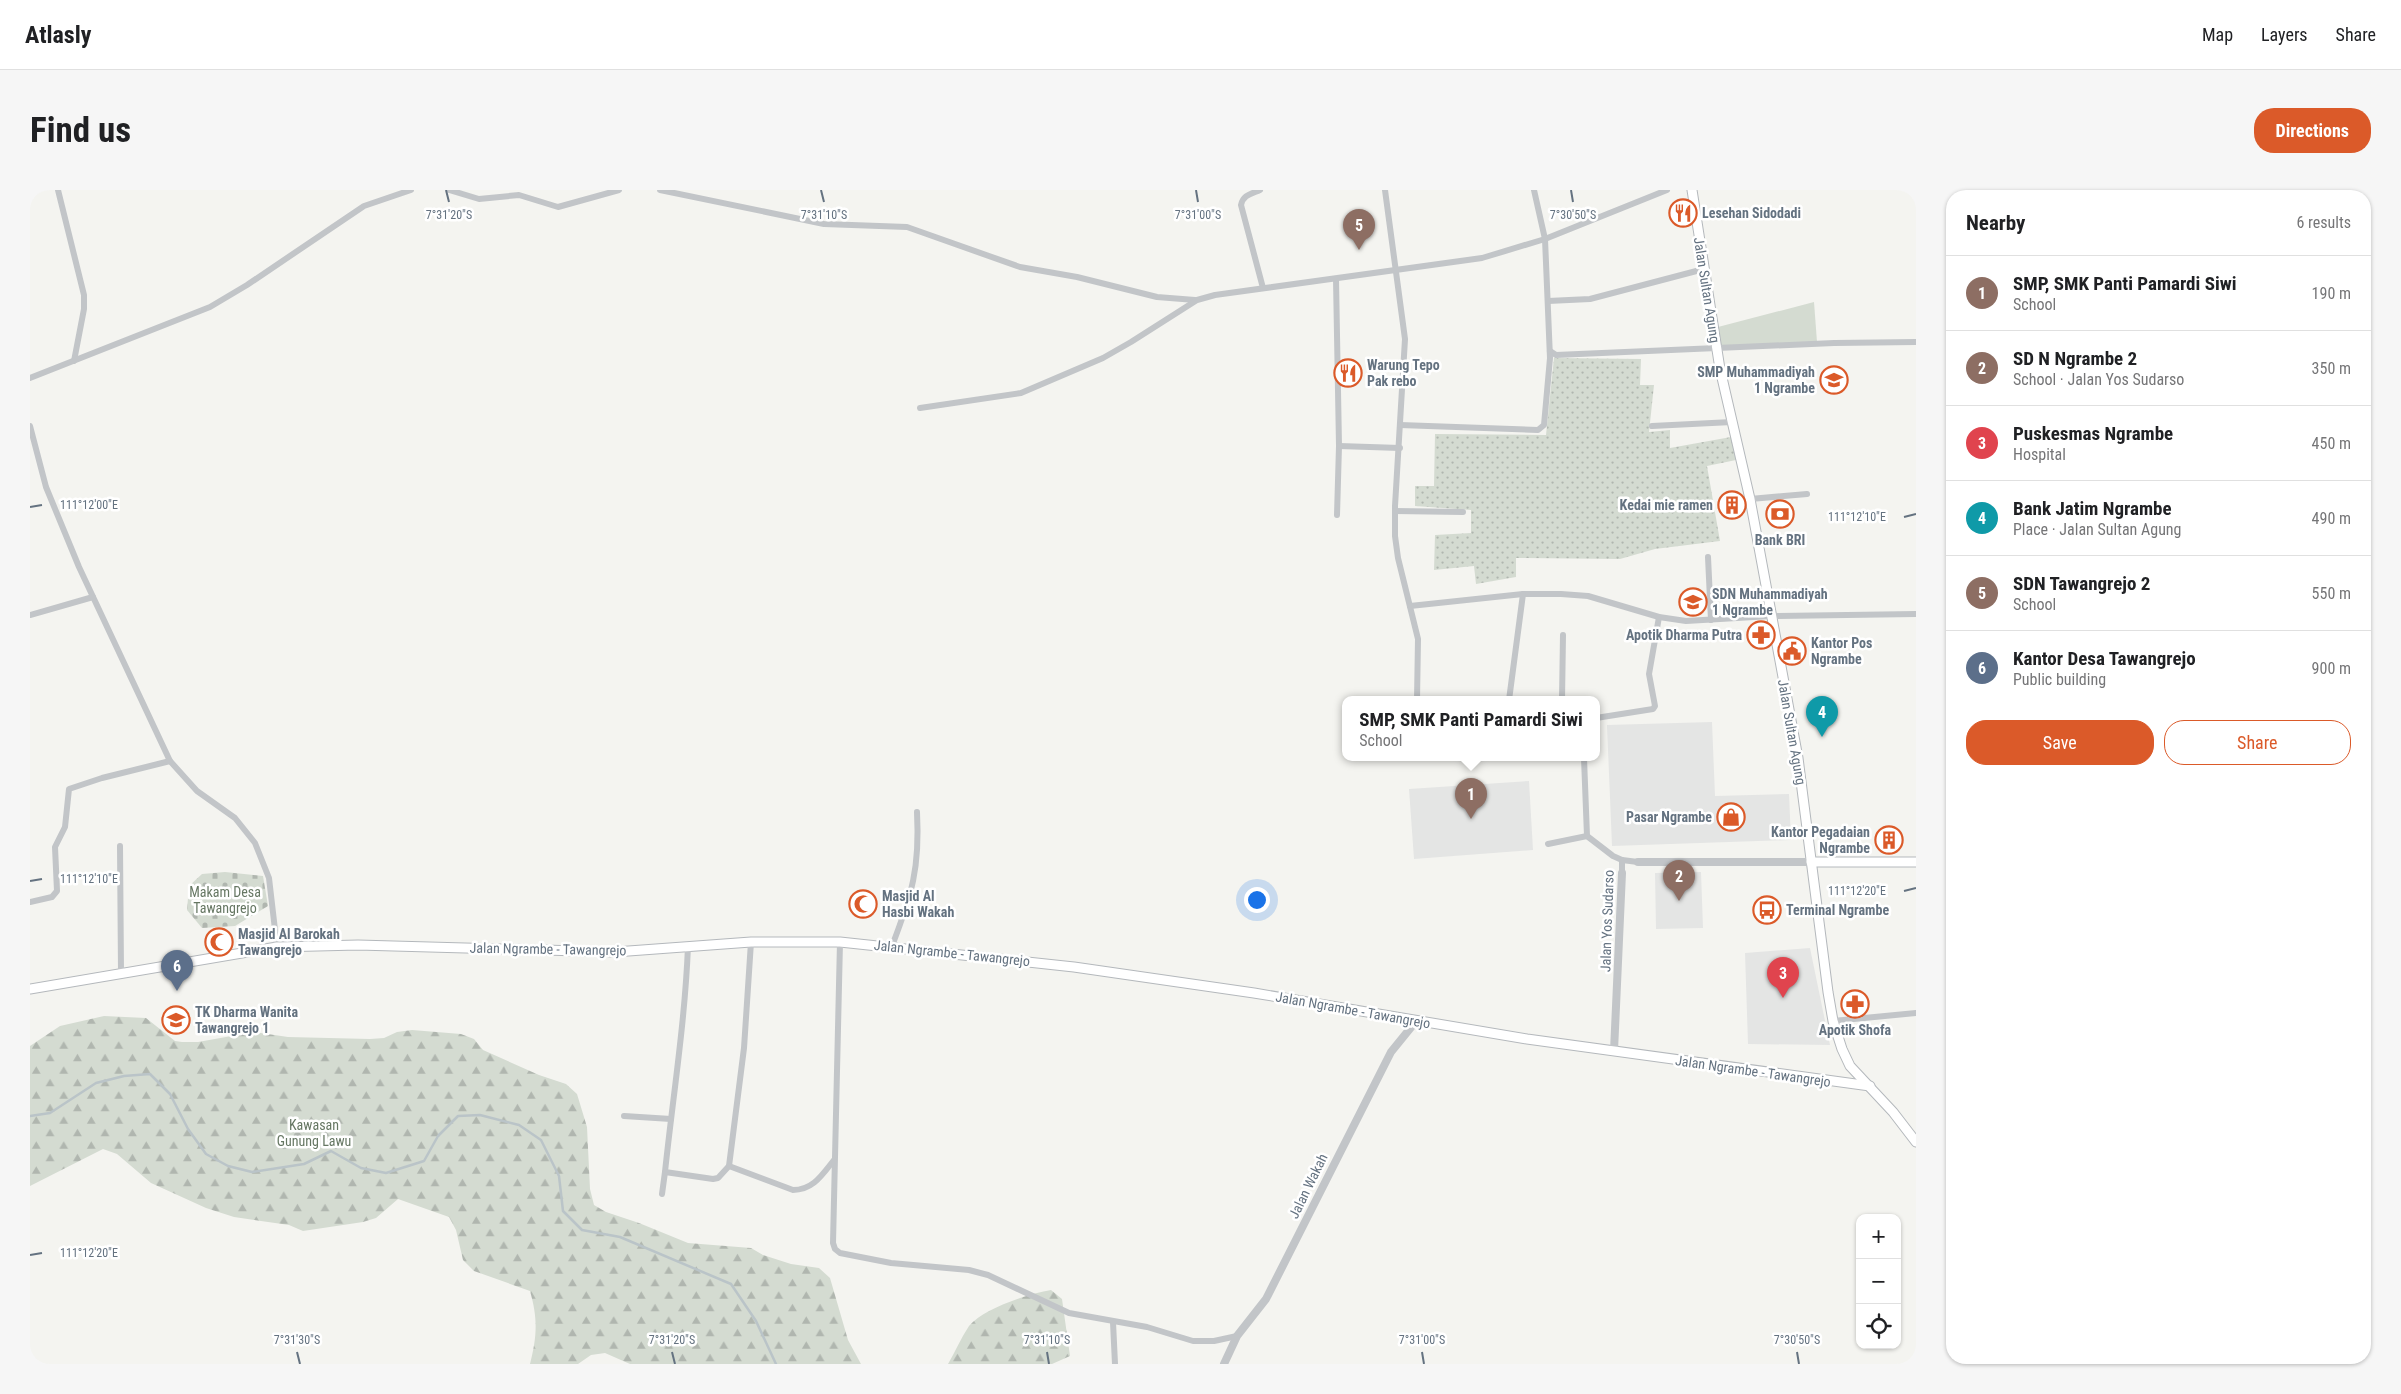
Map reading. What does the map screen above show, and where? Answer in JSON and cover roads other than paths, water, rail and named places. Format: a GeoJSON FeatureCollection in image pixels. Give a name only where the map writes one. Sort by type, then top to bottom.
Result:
{"type":"FeatureCollection","features":[{"type":"Feature","properties":{"kind":"main road","name":"Jalan Sultan Agung"},"geometry":{"type":"LineString","coordinates":[[1692,190],[1716,350],[1750,499],[1798,758],[1833,1021],[1850,1066],[1870,1086],[1916,1142]]}},
{"type":"Feature","properties":{"kind":"main road"},"geometry":{"type":"LineString","coordinates":[[1811,862],[1916,862]]}},
{"type":"Feature","properties":{"kind":"main road","name":"Jalan Ngrambe - Tawangrejo"},"geometry":{"type":"LineString","coordinates":[[30,989],[121,972],[277,947],[358,945],[614,952],[751,942],[840,942],[892,946],[1074,967],[1254,993],[1614,1051],[1870,1086]]}},
{"type":"Feature","properties":{"kind":"street"},"geometry":{"type":"LineString","coordinates":[[58,190],[84,295],[84,309],[74,361]]}},
{"type":"Feature","properties":{"kind":"street"},"geometry":{"type":"LineString","coordinates":[[30,378],[210,307],[247,285],[364,206],[411,190]]}},
{"type":"Feature","properties":{"kind":"street"},"geometry":{"type":"LineString","coordinates":[[448,190],[479,199],[519,195],[558,207],[619,190]]}},
{"type":"Feature","properties":{"kind":"street"},"geometry":{"type":"LineString","coordinates":[[660,190],[824,224],[907,228],[950,240],[1020,266],[1077,277],[1157,297],[1196,300],[1264,288],[1482,258],[1544,239],[1667,190]]}},
{"type":"Feature","properties":{"kind":"street"},"geometry":{"type":"LineString","coordinates":[[1260,190],[1242,199],[1241,205],[1264,288]]}},
{"type":"Feature","properties":{"kind":"street"},"geometry":{"type":"LineString","coordinates":[[1385,190],[1405,340],[1395,511],[1398,558],[1418,639],[1417,696]]}},
{"type":"Feature","properties":{"kind":"street"},"geometry":{"type":"LineString","coordinates":[[1400,425],[1538,430],[1544,425],[1550,351],[1548,301],[1544,239],[1534,190]]}},
{"type":"Feature","properties":{"kind":"street"},"geometry":{"type":"LineString","coordinates":[[1548,301],[1590,299],[1704,269]]}},
{"type":"Feature","properties":{"kind":"street"},"geometry":{"type":"LineString","coordinates":[[1336,279],[1339,446],[1337,515]]}},
{"type":"Feature","properties":{"kind":"street"},"geometry":{"type":"LineString","coordinates":[[920,408],[1021,393],[1103,358],[1196,300]]}},
{"type":"Feature","properties":{"kind":"street"},"geometry":{"type":"LineString","coordinates":[[1550,351],[1556,355],[1716,350],[1834,343],[1916,342]]}},
{"type":"Feature","properties":{"kind":"street"},"geometry":{"type":"LineString","coordinates":[[1652,426],[1732,422]]}},
{"type":"Feature","properties":{"kind":"street"},"geometry":{"type":"LineString","coordinates":[[30,426],[46,487],[93,597],[170,761],[197,792],[235,818],[255,843],[269,878],[277,947]]}},
{"type":"Feature","properties":{"kind":"street"},"geometry":{"type":"LineString","coordinates":[[1339,446],[1400,448]]}},
{"type":"Feature","properties":{"kind":"street"},"geometry":{"type":"LineString","coordinates":[[1750,499],[1807,494]]}},
{"type":"Feature","properties":{"kind":"street"},"geometry":{"type":"LineString","coordinates":[[1395,511],[1463,512]]}},
{"type":"Feature","properties":{"kind":"street"},"geometry":{"type":"LineString","coordinates":[[1708,557],[1711,620]]}},
{"type":"Feature","properties":{"kind":"street"},"geometry":{"type":"LineString","coordinates":[[1410,606],[1524,594],[1588,596],[1659,617],[1686,621],[1771,616],[1916,614]]}},
{"type":"Feature","properties":{"kind":"street"},"geometry":{"type":"LineString","coordinates":[[1510,696],[1524,594]]}},
{"type":"Feature","properties":{"kind":"street"},"geometry":{"type":"LineString","coordinates":[[30,615],[93,597]]}},
{"type":"Feature","properties":{"kind":"street"},"geometry":{"type":"LineString","coordinates":[[1600,717],[1653,709],[1655,706],[1649,674],[1659,617]]}},
{"type":"Feature","properties":{"kind":"street"},"geometry":{"type":"LineString","coordinates":[[1562,696],[1563,635]]}},
{"type":"Feature","properties":{"kind":"street"},"geometry":{"type":"LineString","coordinates":[[30,902],[52,897],[57,892],[55,847],[65,827],[69,789],[102,778],[170,761]]}},
{"type":"Feature","properties":{"kind":"street"},"geometry":{"type":"LineString","coordinates":[[1584,761],[1587,836]]}},
{"type":"Feature","properties":{"kind":"street"},"geometry":{"type":"LineString","coordinates":[[892,946],[914,883],[919,848],[917,812]]}},
{"type":"Feature","properties":{"kind":"street"},"geometry":{"type":"LineString","coordinates":[[1548,844],[1587,836],[1613,856],[1622,860]]}},
{"type":"Feature","properties":{"kind":"street"},"geometry":{"type":"LineString","coordinates":[[120,846],[121,972]]}},
{"type":"Feature","properties":{"kind":"street","name":"Jalan Yos Sudarso"},"geometry":{"type":"LineString","coordinates":[[1614,1051],[1622,860],[1638,862],[1811,862]]}},
{"type":"Feature","properties":{"kind":"street"},"geometry":{"type":"LineString","coordinates":[[665,1172],[713,1179],[718,1178],[729,1166],[744,1048],[751,942]]}},
{"type":"Feature","properties":{"kind":"street"},"geometry":{"type":"LineString","coordinates":[[840,942],[837,1139],[834,1160],[833,1243],[835,1249],[840,1253],[891,1262],[969,1270],[988,1275],[1069,1314],[1147,1327],[1192,1341],[1214,1341],[1237,1336]]}},
{"type":"Feature","properties":{"kind":"street"},"geometry":{"type":"LineString","coordinates":[[662,1194],[678,1048],[685,1009],[688,946]]}},
{"type":"Feature","properties":{"kind":"street"},"geometry":{"type":"LineString","coordinates":[[1833,1021],[1916,1013]]}},
{"type":"Feature","properties":{"kind":"street","name":"Jalan Wakah"},"geometry":{"type":"LineString","coordinates":[[1224,1364],[1237,1336],[1266,1299],[1391,1052],[1417,1020]]}},
{"type":"Feature","properties":{"kind":"street"},"geometry":{"type":"LineString","coordinates":[[624,1116],[671,1119]]}},
{"type":"Feature","properties":{"kind":"street"},"geometry":{"type":"LineString","coordinates":[[729,1166],[792,1190],[799,1190],[811,1186],[834,1160]]}},
{"type":"Feature","properties":{"kind":"street"},"geometry":{"type":"LineString","coordinates":[[1113,1322],[1115,1364]]}},
{"type":"Feature","properties":{"kind":"waterway"},"geometry":{"type":"LineString","coordinates":[[30,1116],[50,1113],[96,1083],[124,1076],[150,1074],[170,1094],[188,1129],[206,1154],[228,1166],[252,1172],[304,1164],[331,1151],[361,1168],[386,1173],[424,1161],[438,1136],[458,1116],[480,1115],[519,1125],[541,1140],[559,1176],[563,1211],[582,1230],[620,1237],[731,1284],[756,1321],[776,1364]]}},
{"type":"Feature","properties":{"kind":"place","name":"Lesehan Sidodadi"},"geometry":{"type":"Point","coordinates":[1683,213]}},
{"type":"Feature","properties":{"kind":"place","name":"SDN Tawangrejo 2"},"geometry":{"type":"Point","coordinates":[1359,250]}},
{"type":"Feature","properties":{"kind":"place","name":"Warung Tepo Pak rebo"},"geometry":{"type":"Point","coordinates":[1348,373]}},
{"type":"Feature","properties":{"kind":"place","name":"SMP Muhammadiyah 1 Ngrambe"},"geometry":{"type":"Point","coordinates":[1834,380]}},
{"type":"Feature","properties":{"kind":"place","name":"Kedai mie ramen"},"geometry":{"type":"Point","coordinates":[1732,505]}},
{"type":"Feature","properties":{"kind":"place","name":"Bank BRI"},"geometry":{"type":"Point","coordinates":[1780,514]}},
{"type":"Feature","properties":{"kind":"place","name":"SDN Muhammadiyah 1 Ngrambe"},"geometry":{"type":"Point","coordinates":[1693,602]}},
{"type":"Feature","properties":{"kind":"place","name":"Apotik Dharma Putra"},"geometry":{"type":"Point","coordinates":[1761,635]}},
{"type":"Feature","properties":{"kind":"place","name":"Kantor Pos Ngrambe"},"geometry":{"type":"Point","coordinates":[1792,651]}},
{"type":"Feature","properties":{"kind":"place","name":"Bank Jatim Ngrambe"},"geometry":{"type":"Point","coordinates":[1822,737]}},
{"type":"Feature","properties":{"kind":"place","name":"Pasar Ngrambe"},"geometry":{"type":"Point","coordinates":[1731,817]}},
{"type":"Feature","properties":{"kind":"place","name":"SMP, SMK Panti Pamardi Siwi"},"geometry":{"type":"Point","coordinates":[1471,819]}},
{"type":"Feature","properties":{"kind":"place","name":"Kantor Pegadaian Ngrambe"},"geometry":{"type":"Point","coordinates":[1889,840]}},
{"type":"Feature","properties":{"kind":"place","name":"SD N Ngrambe 2"},"geometry":{"type":"Point","coordinates":[1679,901]}},
{"type":"Feature","properties":{"kind":"place","name":"Masjid Al Hasbi Wakah"},"geometry":{"type":"Point","coordinates":[863,904]}},
{"type":"Feature","properties":{"kind":"place","name":"Terminal Ngrambe"},"geometry":{"type":"Point","coordinates":[1767,910]}},
{"type":"Feature","properties":{"kind":"place","name":"Masjid Al Barokah Tawangrejo"},"geometry":{"type":"Point","coordinates":[219,942]}},
{"type":"Feature","properties":{"kind":"place","name":"Kantor Desa Tawangrejo"},"geometry":{"type":"Point","coordinates":[177,991]}},
{"type":"Feature","properties":{"kind":"place","name":"Puskesmas Ngrambe"},"geometry":{"type":"Point","coordinates":[1783,998]}},
{"type":"Feature","properties":{"kind":"place","name":"Apotik Shofa"},"geometry":{"type":"Point","coordinates":[1855,1004]}},
{"type":"Feature","properties":{"kind":"place","name":"TK Dharma Wanita Tawangrejo 1"},"geometry":{"type":"Point","coordinates":[176,1020]}},
{"type":"Feature","properties":{"kind":"park label","name":"Makam Desa Tawangrejo"},"geometry":{"type":"Point","coordinates":[225,900]}},
{"type":"Feature","properties":{"kind":"park label","name":"Kawasan Gunung Lawu"},"geometry":{"type":"Point","coordinates":[314,1134]}}]}
